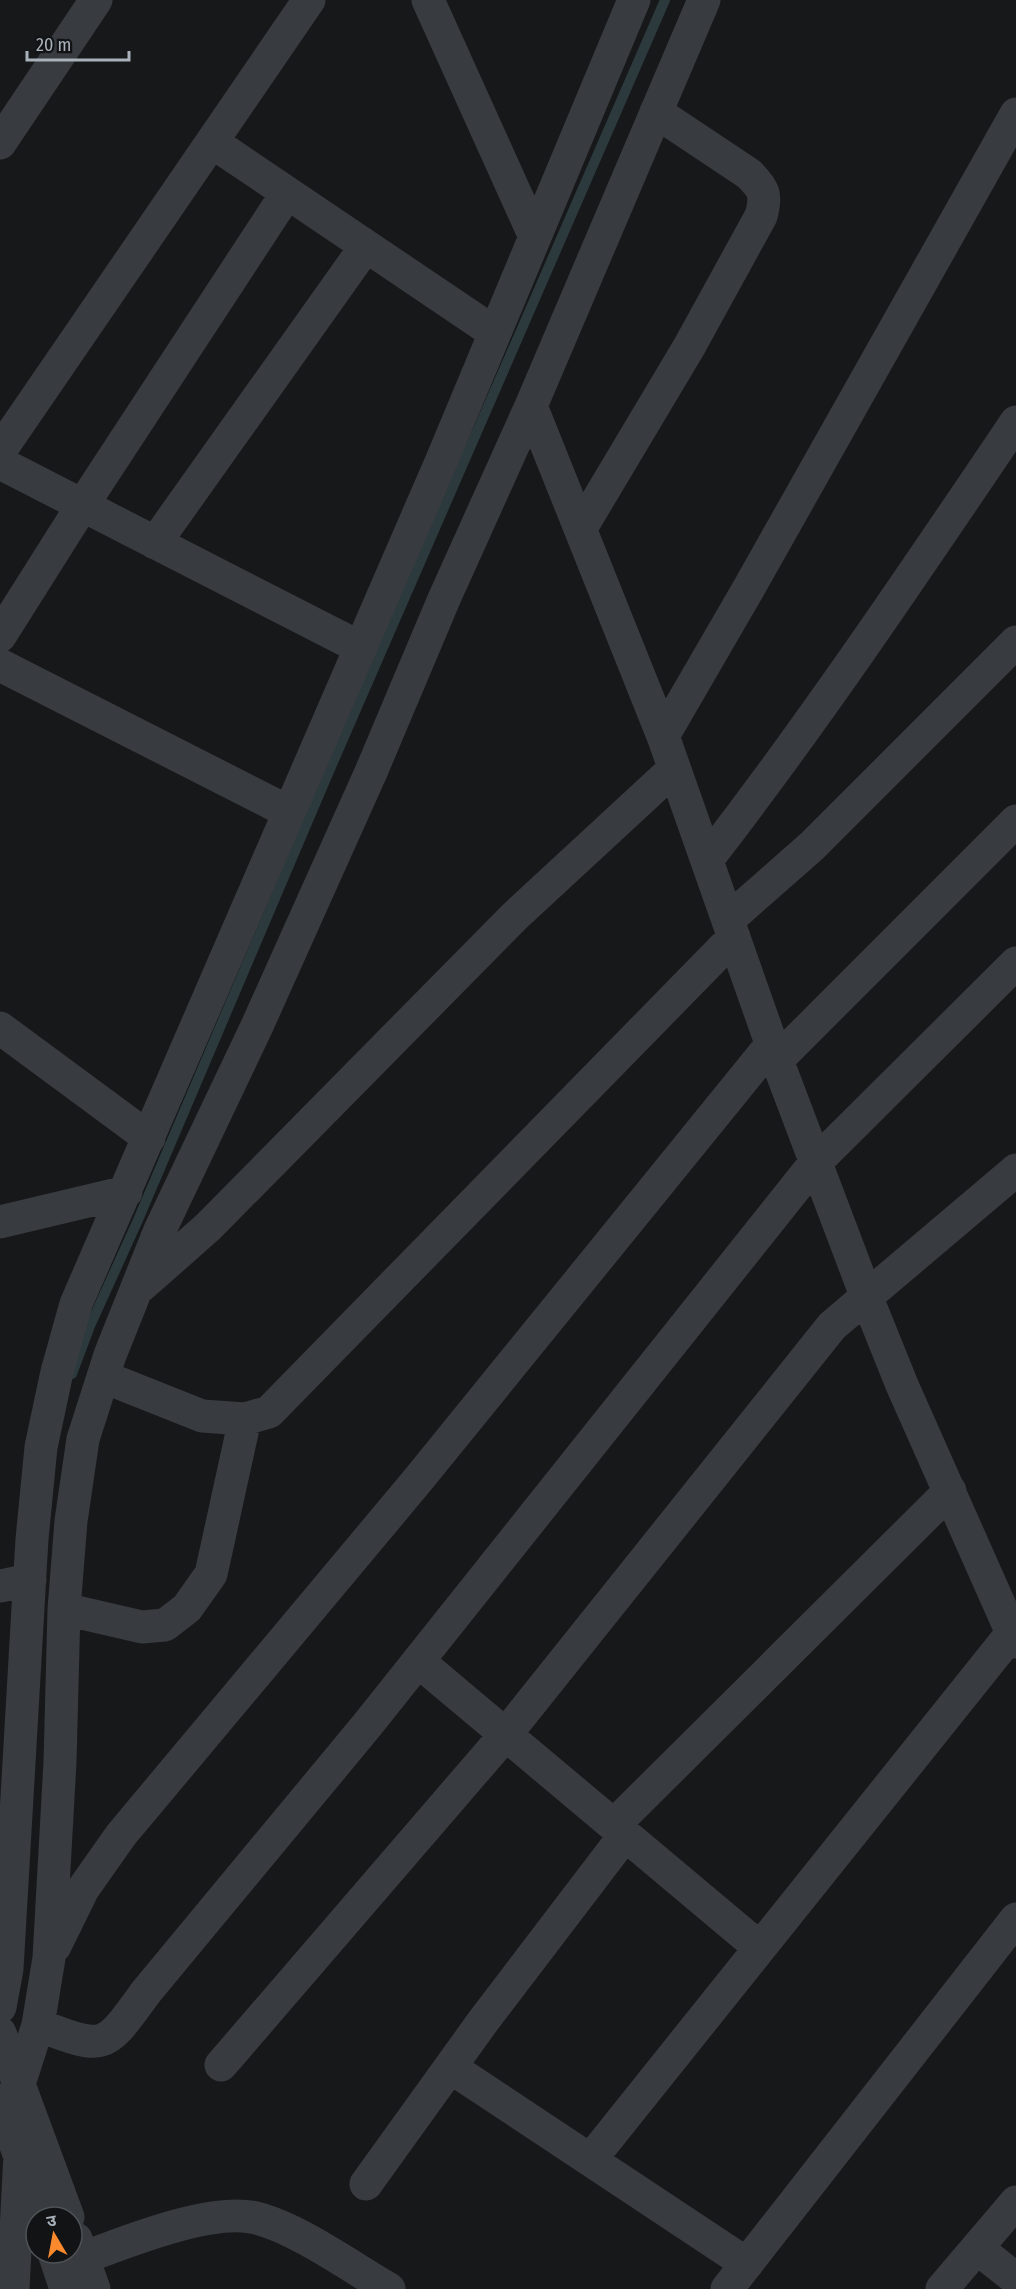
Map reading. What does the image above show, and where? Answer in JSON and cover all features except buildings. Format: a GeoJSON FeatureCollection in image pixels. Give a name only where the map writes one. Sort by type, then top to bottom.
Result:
{"type":"FeatureCollection","features":[{"type":"Feature","properties":{"kind":"street"},"geometry":{"type":"LineString","coordinates":[[0,143],[96,0]]}},
{"type":"Feature","properties":{"kind":"street"},"geometry":{"type":"LineString","coordinates":[[0,451],[309,0]]}},
{"type":"Feature","properties":{"kind":"street"},"geometry":{"type":"LineString","coordinates":[[0,2007],[7,1969],[15,1583],[57,1372],[76,1304],[361,648],[634,0]]}},
{"type":"Feature","properties":{"kind":"street"},"geometry":{"type":"LineString","coordinates":[[62,2205],[10,2092],[38,2025],[49,1958],[60,1762],[64,1610],[71,1521],[83,1439],[110,1355],[160,1230],[257,1026],[371,771],[444,599],[531,406],[704,0]]}},
{"type":"Feature","properties":{"kind":"street"},"geometry":{"type":"LineString","coordinates":[[433,4],[535,237]]}},
{"type":"Feature","properties":{"kind":"street"},"geometry":{"type":"LineString","coordinates":[[580,528],[688,347],[761,216],[764,204],[763,188],[749,174],[656,112]]}},
{"type":"Feature","properties":{"kind":"street"},"geometry":{"type":"LineString","coordinates":[[663,736],[756,576],[1016,114]]}},
{"type":"Feature","properties":{"kind":"street"},"geometry":{"type":"LineString","coordinates":[[212,142],[495,333]]}},
{"type":"Feature","properties":{"kind":"street"},"geometry":{"type":"LineString","coordinates":[[0,636],[82,506],[287,193]]}},
{"type":"Feature","properties":{"kind":"street"},"geometry":{"type":"LineString","coordinates":[[155,543],[366,246]]}},
{"type":"Feature","properties":{"kind":"street"},"geometry":{"type":"LineString","coordinates":[[531,406],[663,736],[774,1053],[867,1298],[902,1385],[950,1491],[1006,1588],[1014,1638],[760,1948],[591,2160]]}},
{"type":"Feature","properties":{"kind":"street"},"geometry":{"type":"LineString","coordinates":[[707,860],[748,807],[1016,422]]}},
{"type":"Feature","properties":{"kind":"street"},"geometry":{"type":"LineString","coordinates":[[0,463],[361,648]]}},
{"type":"Feature","properties":{"kind":"street"},"geometry":{"type":"LineString","coordinates":[[104,1377],[202,1416],[245,1419],[269,1412],[731,928],[1016,642]]}},
{"type":"Feature","properties":{"kind":"street"},"geometry":{"type":"LineString","coordinates":[[0,664],[290,812]]}},
{"type":"Feature","properties":{"kind":"street"},"geometry":{"type":"LineString","coordinates":[[136,1290],[208,1227],[514,917],[674,769]]}},
{"type":"Feature","properties":{"kind":"street"},"geometry":{"type":"LineString","coordinates":[[49,1958],[83,1889],[121,1835],[774,1053],[1016,821]]}},
{"type":"Feature","properties":{"kind":"street"},"geometry":{"type":"LineString","coordinates":[[38,2025],[77,2041],[89,2043],[101,2042],[117,2033],[146,1992],[418,1661],[815,1163],[1016,963]]}},
{"type":"Feature","properties":{"kind":"street"},"geometry":{"type":"LineString","coordinates":[[5,1037],[149,1138]]}},
{"type":"Feature","properties":{"kind":"street"},"geometry":{"type":"LineString","coordinates":[[221,2066],[506,1734],[832,1326],[1016,1170]]}},
{"type":"Feature","properties":{"kind":"street"},"geometry":{"type":"LineString","coordinates":[[0,1222],[126,1192]]}},
{"type":"Feature","properties":{"kind":"street"},"geometry":{"type":"LineString","coordinates":[[64,1610],[142,1627],[165,1625],[187,1608],[211,1574],[245,1419]]}},
{"type":"Feature","properties":{"kind":"street"},"geometry":{"type":"LineString","coordinates":[[366,2184],[620,1830],[950,1491]]}},
{"type":"Feature","properties":{"kind":"street"},"geometry":{"type":"LineString","coordinates":[[418,1661],[760,1948]]}},
{"type":"Feature","properties":{"kind":"street"},"geometry":{"type":"LineString","coordinates":[[727,2289],[1016,1919]]}},
{"type":"Feature","properties":{"kind":"street"},"geometry":{"type":"LineString","coordinates":[[0,2033],[20,2154],[37,2205]]}},
{"type":"Feature","properties":{"kind":"street"},"geometry":{"type":"LineString","coordinates":[[450,2067],[747,2264]]}},
{"type":"Feature","properties":{"kind":"street"},"geometry":{"type":"LineString","coordinates":[[12,2289],[20,2154]]}},
{"type":"Feature","properties":{"kind":"street"},"geometry":{"type":"LineString","coordinates":[[942,2289],[1016,2202]]}},
{"type":"Feature","properties":{"kind":"street"},"geometry":{"type":"LineString","coordinates":[[84,2245],[144,2235],[229,2216],[254,2218],[285,2228],[389,2289]]}},
{"type":"Feature","properties":{"kind":"street"},"geometry":{"type":"LineString","coordinates":[[977,2248],[1016,2279]]}},
{"type":"Feature","properties":{"kind":"street"},"geometry":{"type":"LineString","coordinates":[[66,2289],[68,2265]]}},
{"type":"Feature","properties":{"kind":"street"},"geometry":{"type":"LineString","coordinates":[[80,2265],[94,2289]]}},
{"type":"Feature","properties":{"kind":"waterway"},"geometry":{"type":"LineString","coordinates":[[72,1374],[90,1326],[138,1220],[327,776],[665,0]]}}]}
